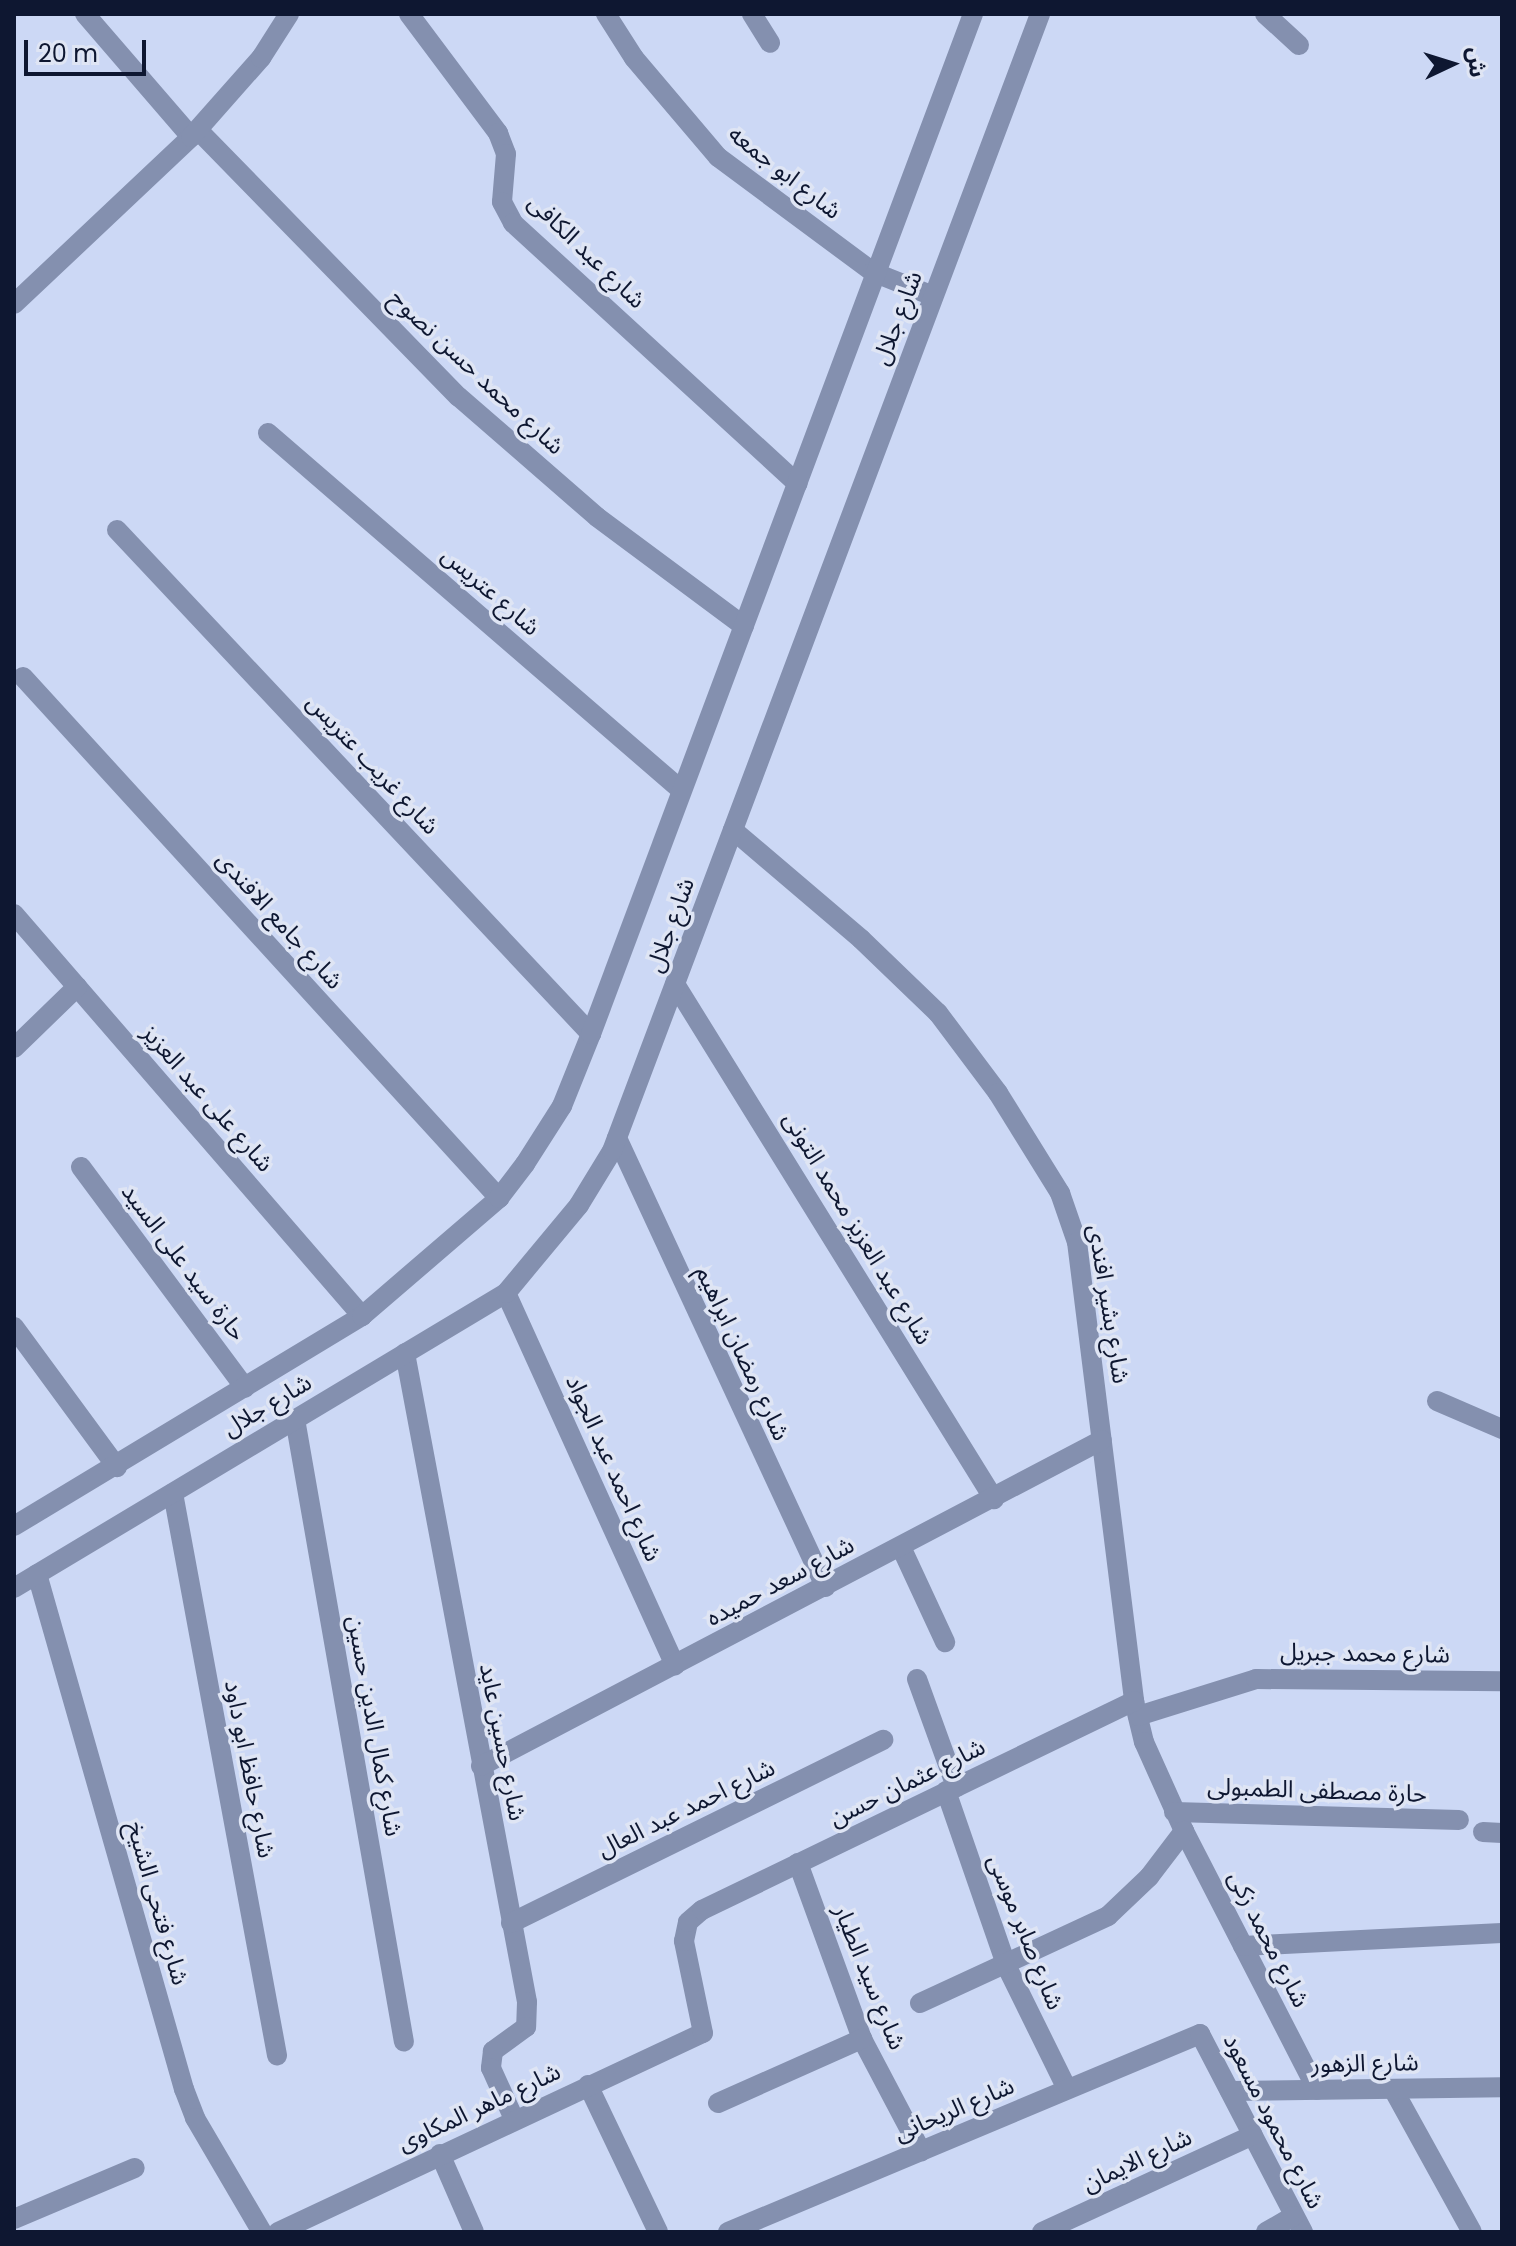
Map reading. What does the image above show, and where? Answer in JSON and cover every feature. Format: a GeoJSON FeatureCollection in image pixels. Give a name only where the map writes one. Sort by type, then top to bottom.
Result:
{"type":"FeatureCollection","features":[{"type":"Feature","properties":{"kind":"street","name":"شارع محمد حسن نصوح"},"geometry":{"type":"LineString","coordinates":[[85,14],[195,133],[459,397],[597,517],[744,626]]}},
{"type":"Feature","properties":{"kind":"street"},"geometry":{"type":"LineString","coordinates":[[14,304],[195,133],[261,58],[289,14]]}},
{"type":"Feature","properties":{"kind":"street","name":"شارع عبد الكافى"},"geometry":{"type":"LineString","coordinates":[[409,14],[498,133],[506,154],[502,202],[513,223],[798,484]]}},
{"type":"Feature","properties":{"kind":"street","name":"شارع ابو جمعه"},"geometry":{"type":"LineString","coordinates":[[606,14],[634,58],[718,157],[873,272],[933,296]]}},
{"type":"Feature","properties":{"kind":"street"},"geometry":{"type":"LineString","coordinates":[[752,14],[770,43]]}},
{"type":"Feature","properties":{"kind":"street","name":"شارع جلال"},"geometry":{"type":"LineString","coordinates":[[14,1526],[117,1467],[362,1316],[499,1198],[562,1106],[798,484],[873,272],[973,14]]}},
{"type":"Feature","properties":{"kind":"street","name":"شارع جلال"},"geometry":{"type":"LineString","coordinates":[[14,1588],[506,1293],[579,1205],[617,1138],[1040,14]]}},
{"type":"Feature","properties":{"kind":"street"},"geometry":{"type":"LineString","coordinates":[[1265,14],[1299,45]]}},
{"type":"Feature","properties":{"kind":"street","name":"شارع عتريس"},"geometry":{"type":"LineString","coordinates":[[268,433],[680,789]]}},
{"type":"Feature","properties":{"kind":"street","name":"شارع غريب عتريس"},"geometry":{"type":"LineString","coordinates":[[117,530],[591,1034]]}},
{"type":"Feature","properties":{"kind":"street","name":"شارع جامع الافندى"},"geometry":{"type":"LineString","coordinates":[[23,677],[499,1198]]}},
{"type":"Feature","properties":{"kind":"street","name":"شارع بشير افندى"},"geometry":{"type":"LineString","coordinates":[[733,830],[938,1013],[998,1093],[1060,1193],[1077,1242],[1136,1709],[1174,1812]]}},
{"type":"Feature","properties":{"kind":"street","name":"شارع على عبد العزيز"},"geometry":{"type":"LineString","coordinates":[[14,914],[362,1316]]}},
{"type":"Feature","properties":{"kind":"street","name":"شارع عبد العزيز محمد التونى"},"geometry":{"type":"LineString","coordinates":[[675,984],[994,1499]]}},
{"type":"Feature","properties":{"kind":"street"},"geometry":{"type":"LineString","coordinates":[[14,1048],[77,987]]}},
{"type":"Feature","properties":{"kind":"street","name":"شارع رمضان ابراهيم"},"geometry":{"type":"LineString","coordinates":[[617,1138],[825,1587]]}},
{"type":"Feature","properties":{"kind":"street","name":"حارة سيد على السيد"},"geometry":{"type":"LineString","coordinates":[[81,1167],[245,1388]]}},
{"type":"Feature","properties":{"kind":"street","name":"شارع احمد عبد الجواد"},"geometry":{"type":"LineString","coordinates":[[506,1293],[675,1665]]}},
{"type":"Feature","properties":{"kind":"street"},"geometry":{"type":"LineString","coordinates":[[14,1327],[117,1467]]}},
{"type":"Feature","properties":{"kind":"street","name":"شارع حسين عايد"},"geometry":{"type":"LineString","coordinates":[[405,1353],[527,2002],[526,2027],[493,2051],[491,2068],[514,2119]]}},
{"type":"Feature","properties":{"kind":"street"},"geometry":{"type":"LineString","coordinates":[[1437,1401],[1502,1429]]}},
{"type":"Feature","properties":{"kind":"street","name":"شارع كمال الدين حسين"},"geometry":{"type":"LineString","coordinates":[[295,1419],[404,2042]]}},
{"type":"Feature","properties":{"kind":"street","name":"شارع سعد حميده"},"geometry":{"type":"LineString","coordinates":[[481,1766],[1102,1440]]}},
{"type":"Feature","properties":{"kind":"street","name":"شارع حافظ ابو داود"},"geometry":{"type":"LineString","coordinates":[[173,1493],[277,2055]]}},
{"type":"Feature","properties":{"kind":"street"},"geometry":{"type":"LineString","coordinates":[[901,1547],[945,1642]]}},
{"type":"Feature","properties":{"kind":"street","name":"شارع فتحى الشيخ"},"geometry":{"type":"LineString","coordinates":[[37,1574],[184,2089],[195,2118],[262,2232]]}},
{"type":"Feature","properties":{"kind":"street","name":"شارع صابر موسى"},"geometry":{"type":"LineString","coordinates":[[917,1679],[1007,1967],[1067,2089]]}},
{"type":"Feature","properties":{"kind":"street","name":"شارع محمد جبريل"},"geometry":{"type":"LineString","coordinates":[[1136,1709],[1256,1679],[1502,1681]]}},
{"type":"Feature","properties":{"kind":"street","name":"شارع عثمان حسن"},"geometry":{"type":"LineString","coordinates":[[703,2033],[684,1941],[688,1922],[702,1910],[951,1789],[1136,1709]]}},
{"type":"Feature","properties":{"kind":"street","name":"شارع احمد عبد العال"},"geometry":{"type":"LineString","coordinates":[[511,1923],[883,1740]]}},
{"type":"Feature","properties":{"kind":"street","name":"حارة مصطفى الطمبولى"},"geometry":{"type":"LineString","coordinates":[[1174,1812],[1459,1820]]}},
{"type":"Feature","properties":{"kind":"street","name":"شارع محمد زكى"},"geometry":{"type":"LineString","coordinates":[[1174,1812],[1317,2090]]}},
{"type":"Feature","properties":{"kind":"street"},"geometry":{"type":"LineString","coordinates":[[920,2003],[1007,1967],[1108,1916],[1149,1877],[1184,1831]]}},
{"type":"Feature","properties":{"kind":"street","name":"شارع سيد الطيار"},"geometry":{"type":"LineString","coordinates":[[798,1863],[862,2039],[921,2151]]}},
{"type":"Feature","properties":{"kind":"street"},"geometry":{"type":"LineString","coordinates":[[1243,1946],[1502,1933]]}},
{"type":"Feature","properties":{"kind":"street","name":"شارع ماهر المكاوى"},"geometry":{"type":"LineString","coordinates":[[278,2232],[703,2033]]}},
{"type":"Feature","properties":{"kind":"street","name":"شارع الريحانى"},"geometry":{"type":"LineString","coordinates":[[728,2232],[1200,2034]]}},
{"type":"Feature","properties":{"kind":"street","name":"شارع محمود مسعود"},"geometry":{"type":"LineString","coordinates":[[1200,2034],[1299,2224]]}},
{"type":"Feature","properties":{"kind":"street"},"geometry":{"type":"LineString","coordinates":[[718,2103],[862,2039]]}},
{"type":"Feature","properties":{"kind":"street"},"geometry":{"type":"LineString","coordinates":[[588,2085],[658,2232]]}},
{"type":"Feature","properties":{"kind":"street","name":"شارع الزهور"},"geometry":{"type":"LineString","coordinates":[[1230,2091],[1502,2087]]}},
{"type":"Feature","properties":{"kind":"street"},"geometry":{"type":"LineString","coordinates":[[1393,2089],[1472,2232]]}},
{"type":"Feature","properties":{"kind":"street","name":"شارع الايمان"},"geometry":{"type":"LineString","coordinates":[[1042,2232],[1253,2135]]}},
{"type":"Feature","properties":{"kind":"street"},"geometry":{"type":"LineString","coordinates":[[440,2154],[474,2232]]}},
{"type":"Feature","properties":{"kind":"street"},"geometry":{"type":"LineString","coordinates":[[14,2219],[135,2168]]}},
{"type":"Feature","properties":{"kind":"street"},"geometry":{"type":"LineString","coordinates":[[1266,2232],[1299,2224]]}}]}
